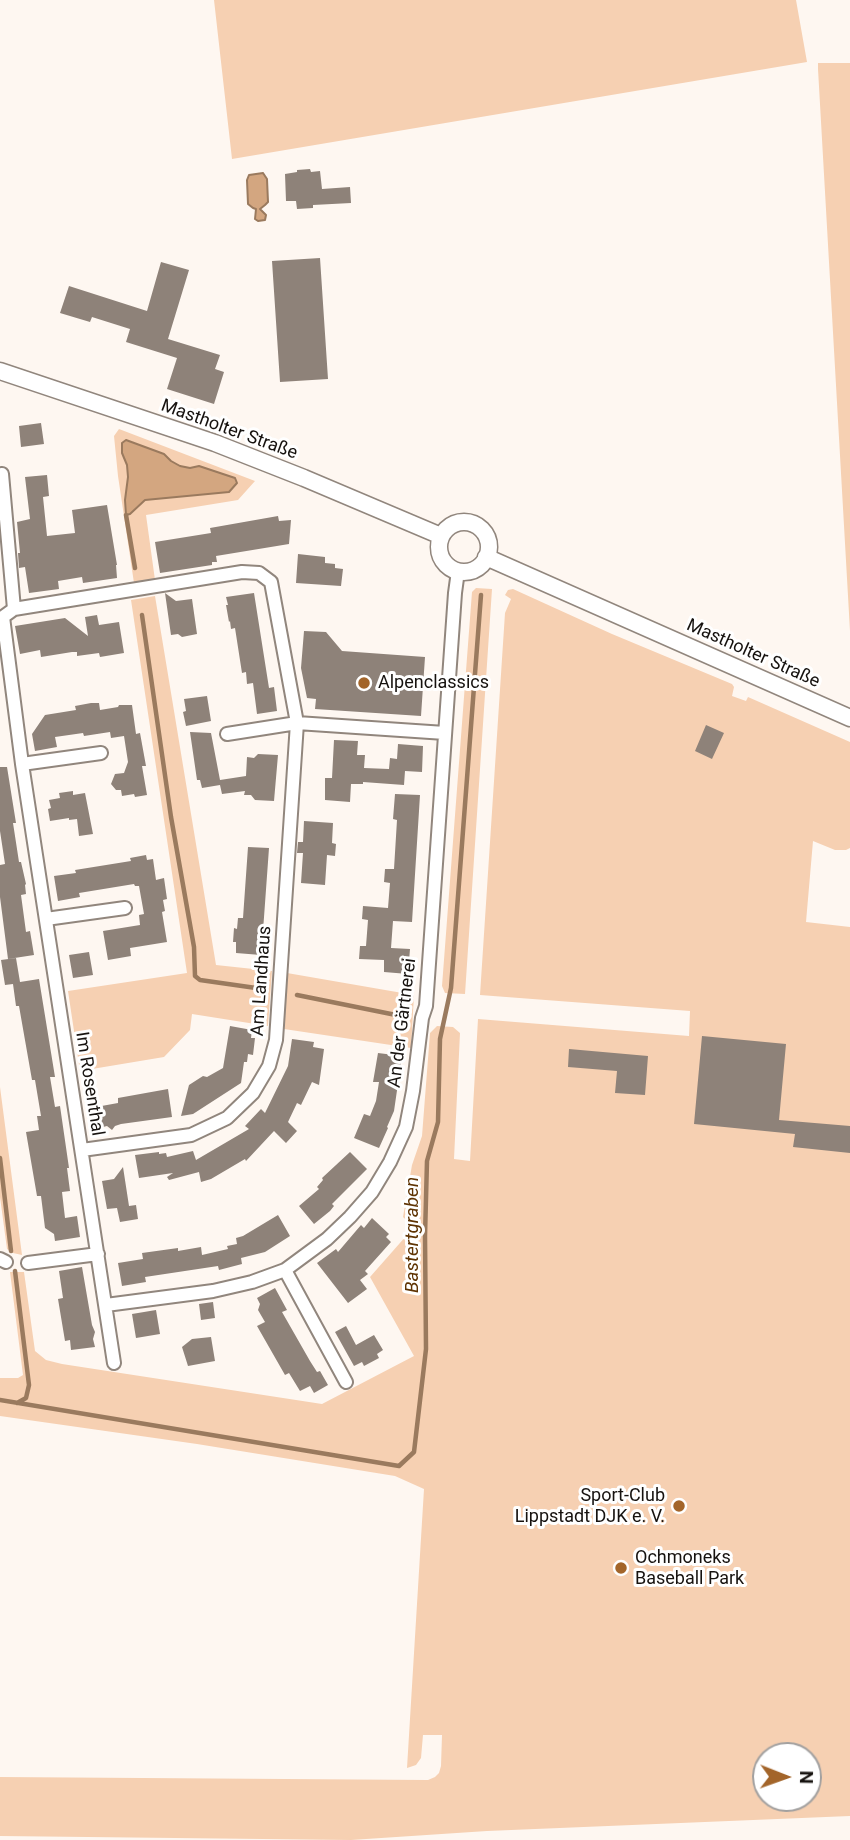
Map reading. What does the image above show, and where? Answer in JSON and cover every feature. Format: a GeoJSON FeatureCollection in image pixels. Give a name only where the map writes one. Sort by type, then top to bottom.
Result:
{"type":"FeatureCollection","features":[{"type":"Feature","properties":{"kind":"street","name":"Mastholter Straße"},"geometry":{"type":"LineString","coordinates":[[0,371],[215,443],[441,536]]}},
{"type":"Feature","properties":{"kind":"street","name":"Im Rosenthal"},"geometry":{"type":"LineString","coordinates":[[2,474],[14,609],[2,617],[114,1363]]}},
{"type":"Feature","properties":{"kind":"street"},"geometry":{"type":"LineString","coordinates":[[452,524],[474,524],[486,534],[489,550],[486,557],[481,564],[466,572],[451,568],[441,557],[441,536],[452,524]]}},
{"type":"Feature","properties":{"kind":"street","name":"Mastholter Straße"},"geometry":{"type":"LineString","coordinates":[[486,557],[850,718]]}},
{"type":"Feature","properties":{"kind":"street","name":"An der Gärtnerei"},"geometry":{"type":"LineString","coordinates":[[106,1305],[213,1291],[252,1282],[285,1270],[327,1239],[351,1217],[372,1192],[390,1162],[406,1127],[426,1006],[458,571]]}},
{"type":"Feature","properties":{"kind":"street","name":"Am Landhaus"},"geometry":{"type":"LineString","coordinates":[[14,609],[242,572],[259,573],[271,582],[297,723],[276,1040],[269,1066],[253,1093],[227,1118],[191,1135],[82,1150]]}},
{"type":"Feature","properties":{"kind":"street"},"geometry":{"type":"LineString","coordinates":[[227,734],[297,723],[445,733]]}},
{"type":"Feature","properties":{"kind":"street"},"geometry":{"type":"LineString","coordinates":[[23,764],[101,753]]}},
{"type":"Feature","properties":{"kind":"street"},"geometry":{"type":"LineString","coordinates":[[46,919],[125,908]]}},
{"type":"Feature","properties":{"kind":"street"},"geometry":{"type":"LineString","coordinates":[[29,1263],[98,1254]]}},
{"type":"Feature","properties":{"kind":"street"},"geometry":{"type":"LineString","coordinates":[[285,1270],[345,1382]]}},
{"type":"Feature","properties":{"kind":"shaded area"},"geometry":{"type":"Polygon","coordinates":[[[214,0],[796,0],[807,62],[232,159],[214,0]]]}},
{"type":"Feature","properties":{"kind":"shaded area"},"geometry":{"type":"Polygon","coordinates":[[[818,63],[850,63],[850,631],[818,69],[818,63]]]}},
{"type":"Feature","properties":{"kind":"shaded area"},"geometry":{"type":"Polygon","coordinates":[[[263,173],[267,179],[268,202],[260,209],[266,215],[265,220],[258,221],[255,219],[256,209],[248,204],[247,180],[249,175],[263,173]]]}},
{"type":"Feature","properties":{"kind":"shaded area"},"geometry":{"type":"Polygon","coordinates":[[[119,429],[255,481],[238,500],[146,515],[155,580],[134,583],[114,436],[119,429]],[[122,443],[128,477],[125,500],[229,492],[237,483],[235,478],[199,466],[180,466],[164,454],[122,443]]]}},
{"type":"Feature","properties":{"kind":"shaded area"},"geometry":{"type":"Polygon","coordinates":[[[126,440],[164,454],[180,466],[199,466],[235,478],[237,483],[229,492],[145,500],[126,515],[128,477],[122,443],[126,440]]]}},
{"type":"Feature","properties":{"kind":"shaded area"},"geometry":{"type":"Polygon","coordinates":[[[476,588],[492,589],[465,994],[445,993],[442,986],[472,592],[476,588]]]}},
{"type":"Feature","properties":{"kind":"shaded area"},"geometry":{"type":"Polygon","coordinates":[[[513,589],[732,684],[732,696],[746,701],[748,697],[850,742],[850,848],[835,850],[813,841],[806,922],[850,927],[850,1816],[487,1831],[351,1840],[0,1836],[0,1777],[428,1780],[439,1773],[442,1735],[423,1735],[421,1758],[416,1765],[407,1768],[424,1489],[395,1476],[0,1416],[0,1378],[18,1378],[23,1375],[10,1272],[24,1272],[35,1351],[46,1360],[322,1404],[414,1356],[370,1277],[414,1227],[403,1217],[412,1165],[422,1136],[430,1033],[437,1026],[453,1027],[460,1033],[454,1159],[470,1161],[478,1019],[689,1036],[690,1011],[480,995],[505,613],[511,599],[505,595],[508,590],[513,589]]]}},
{"type":"Feature","properties":{"kind":"shaded area"},"geometry":{"type":"Polygon","coordinates":[[[155,596],[216,965],[272,971],[268,1026],[192,1014],[190,1030],[164,1057],[80,1071],[68,991],[187,973],[131,600],[155,596]]]}},
{"type":"Feature","properties":{"kind":"shaded area"},"geometry":{"type":"Polygon","coordinates":[[[287,973],[414,995],[411,1048],[284,1029],[287,973]]]}},
{"type":"Feature","properties":{"kind":"shaded area"},"geometry":{"type":"Polygon","coordinates":[[[0,1087],[22,1255],[7,1249],[0,1197],[0,1087]]]}},
{"type":"Feature","properties":{"kind":"building"},"geometry":{"type":"Polygon","coordinates":[[[310,169],[311,172],[320,171],[322,189],[350,187],[351,203],[313,205],[313,208],[297,209],[296,201],[286,201],[285,174],[310,169]]]}},
{"type":"Feature","properties":{"kind":"building"},"geometry":{"type":"Polygon","coordinates":[[[320,258],[328,379],[280,382],[272,261],[320,258]]]}},
{"type":"Feature","properties":{"kind":"building"},"geometry":{"type":"Polygon","coordinates":[[[161,262],[189,270],[168,339],[220,355],[215,369],[224,372],[214,404],[167,389],[177,358],[126,342],[130,329],[92,317],[90,322],[60,313],[69,286],[147,311],[161,262]]]}},
{"type":"Feature","properties":{"kind":"building"},"geometry":{"type":"Polygon","coordinates":[[[41,423],[44,444],[21,447],[19,426],[41,423]]]}},
{"type":"Feature","properties":{"kind":"building"},"geometry":{"type":"Polygon","coordinates":[[[47,475],[49,496],[43,497],[47,536],[75,533],[72,510],[107,505],[117,578],[83,583],[82,577],[58,581],[59,589],[29,593],[25,567],[19,568],[17,522],[30,519],[25,477],[47,475]]]}},
{"type":"Feature","properties":{"kind":"building"},"geometry":{"type":"Polygon","coordinates":[[[278,516],[279,521],[291,520],[289,544],[216,556],[217,562],[212,562],[212,565],[160,573],[155,542],[211,533],[210,528],[278,516]]]}},
{"type":"Feature","properties":{"kind":"building"},"geometry":{"type":"Polygon","coordinates":[[[298,554],[325,557],[325,563],[335,564],[335,568],[343,569],[341,586],[296,583],[298,554]]]}},
{"type":"Feature","properties":{"kind":"building"},"geometry":{"type":"Polygon","coordinates":[[[165,593],[176,601],[192,599],[197,634],[182,637],[178,634],[171,635],[165,593]]]}},
{"type":"Feature","properties":{"kind":"building"},"geometry":{"type":"Polygon","coordinates":[[[254,593],[269,688],[274,687],[277,711],[257,714],[253,683],[247,684],[246,672],[242,673],[235,628],[231,629],[226,605],[226,597],[254,593]]]}},
{"type":"Feature","properties":{"kind":"building"},"geometry":{"type":"Polygon","coordinates":[[[97,615],[99,625],[119,622],[124,653],[100,657],[99,653],[77,656],[77,652],[72,652],[41,657],[40,650],[20,654],[15,626],[65,618],[88,636],[85,617],[97,615]]]}},
{"type":"Feature","properties":{"kind":"building","name":"Alpenclassics"},"geometry":{"type":"Polygon","coordinates":[[[304,631],[326,632],[342,651],[425,657],[421,716],[315,709],[316,699],[307,698],[301,668],[304,631]]]}},
{"type":"Feature","properties":{"kind":"building"},"geometry":{"type":"Polygon","coordinates":[[[207,696],[211,721],[186,726],[184,699],[207,696]]]}},
{"type":"Feature","properties":{"kind":"building"},"geometry":{"type":"Polygon","coordinates":[[[99,703],[100,710],[132,705],[136,734],[140,733],[146,766],[142,766],[147,795],[122,796],[121,790],[116,790],[111,784],[115,774],[124,773],[128,762],[124,736],[111,738],[110,732],[55,737],[57,747],[35,751],[32,734],[45,715],[76,710],[75,706],[99,703]]]}},
{"type":"Feature","properties":{"kind":"building"},"geometry":{"type":"Polygon","coordinates":[[[706,725],[724,733],[712,759],[695,751],[706,725]]]}},
{"type":"Feature","properties":{"kind":"building"},"geometry":{"type":"Polygon","coordinates":[[[190,732],[211,733],[220,780],[246,776],[247,757],[254,758],[258,754],[278,755],[274,801],[255,800],[251,795],[244,795],[245,791],[222,794],[220,785],[202,788],[200,780],[197,780],[190,732]]]}},
{"type":"Feature","properties":{"kind":"building"},"geometry":{"type":"Polygon","coordinates":[[[334,740],[358,741],[357,755],[365,755],[364,768],[389,769],[390,758],[397,759],[398,744],[423,746],[422,772],[405,771],[404,785],[363,782],[351,784],[350,802],[325,800],[325,778],[332,778],[334,740]]]}},
{"type":"Feature","properties":{"kind":"building"},"geometry":{"type":"Polygon","coordinates":[[[0,767],[7,767],[19,862],[26,884],[26,894],[21,895],[26,932],[30,931],[34,955],[8,959],[0,897],[0,865],[5,864],[0,831],[0,767]]]}},
{"type":"Feature","properties":{"kind":"building"},"geometry":{"type":"Polygon","coordinates":[[[73,791],[73,795],[85,793],[93,834],[79,836],[77,819],[50,821],[49,800],[60,798],[59,793],[73,791]]]}},
{"type":"Feature","properties":{"kind":"building"},"geometry":{"type":"Polygon","coordinates":[[[395,794],[420,795],[412,922],[393,921],[391,948],[410,949],[408,974],[384,972],[384,960],[359,959],[360,946],[366,946],[368,920],[362,919],[363,906],[388,908],[390,883],[384,882],[385,869],[394,869],[397,820],[393,819],[395,794]]]}},
{"type":"Feature","properties":{"kind":"building"},"geometry":{"type":"Polygon","coordinates":[[[304,821],[333,823],[332,843],[336,844],[335,856],[327,855],[325,885],[301,883],[303,853],[297,853],[298,842],[303,842],[304,821]]]}},
{"type":"Feature","properties":{"kind":"building"},"geometry":{"type":"Polygon","coordinates":[[[248,847],[269,848],[263,931],[266,931],[261,955],[236,953],[236,942],[233,942],[238,918],[243,918],[248,847]]]}},
{"type":"Feature","properties":{"kind":"building"},"geometry":{"type":"Polygon","coordinates":[[[146,855],[147,860],[153,859],[156,880],[164,878],[167,899],[163,900],[165,911],[162,912],[167,942],[130,948],[131,956],[108,960],[103,931],[140,925],[139,915],[144,914],[139,886],[134,884],[79,893],[80,897],[58,901],[54,876],[131,861],[130,858],[146,855]]]}},
{"type":"Feature","properties":{"kind":"building"},"geometry":{"type":"Polygon","coordinates":[[[89,952],[93,975],[73,978],[69,955],[89,952]]]}},
{"type":"Feature","properties":{"kind":"building"},"geometry":{"type":"Polygon","coordinates":[[[16,958],[20,982],[39,979],[55,1077],[50,1077],[55,1107],[60,1106],[69,1168],[70,1191],[62,1192],[65,1218],[77,1216],[80,1237],[55,1241],[54,1234],[45,1228],[41,1196],[37,1196],[26,1132],[39,1130],[37,1116],[41,1116],[19,1006],[16,1006],[13,984],[5,985],[1,960],[16,958]]]}},
{"type":"Feature","properties":{"kind":"building"},"geometry":{"type":"Polygon","coordinates":[[[230,1026],[252,1030],[251,1038],[255,1038],[253,1055],[248,1054],[247,1062],[244,1062],[241,1083],[193,1114],[181,1116],[189,1085],[223,1068],[230,1026]]]}},
{"type":"Feature","properties":{"kind":"building"},"geometry":{"type":"Polygon","coordinates":[[[702,1036],[786,1044],[779,1120],[850,1126],[850,1153],[793,1147],[795,1134],[694,1124],[702,1036]]]}},
{"type":"Feature","properties":{"kind":"building"},"geometry":{"type":"Polygon","coordinates":[[[292,1039],[314,1042],[313,1047],[324,1049],[319,1085],[312,1082],[301,1105],[297,1103],[288,1122],[297,1131],[286,1143],[274,1131],[246,1161],[245,1159],[201,1182],[199,1172],[169,1180],[167,1177],[173,1173],[139,1178],[135,1155],[159,1152],[166,1153],[167,1157],[193,1151],[196,1160],[249,1129],[245,1126],[261,1109],[265,1113],[288,1066],[292,1039]]]}},
{"type":"Feature","properties":{"kind":"building"},"geometry":{"type":"Polygon","coordinates":[[[569,1049],[648,1056],[645,1095],[615,1093],[617,1071],[568,1067],[569,1049]]]}},
{"type":"Feature","properties":{"kind":"building"},"geometry":{"type":"Polygon","coordinates":[[[378,1053],[402,1056],[394,1111],[379,1148],[354,1138],[364,1114],[370,1116],[376,1101],[379,1082],[373,1082],[378,1053]]]}},
{"type":"Feature","properties":{"kind":"building"},"geometry":{"type":"Polygon","coordinates":[[[168,1089],[172,1117],[121,1124],[112,1130],[107,1126],[99,1128],[96,1107],[118,1103],[118,1098],[168,1089]]]}},
{"type":"Feature","properties":{"kind":"building"},"geometry":{"type":"Polygon","coordinates":[[[350,1152],[367,1169],[332,1204],[334,1206],[330,1211],[314,1224],[299,1206],[319,1189],[317,1187],[322,1178],[350,1152]]]}},
{"type":"Feature","properties":{"kind":"building"},"geometry":{"type":"Polygon","coordinates":[[[123,1167],[129,1206],[136,1205],[138,1219],[120,1222],[117,1208],[107,1209],[102,1181],[114,1179],[123,1167]]]}},
{"type":"Feature","properties":{"kind":"building"},"geometry":{"type":"Polygon","coordinates":[[[278,1215],[290,1236],[265,1252],[241,1258],[242,1264],[219,1270],[218,1266],[145,1277],[146,1282],[122,1286],[118,1263],[143,1259],[142,1253],[178,1248],[178,1251],[201,1247],[202,1255],[228,1249],[227,1246],[237,1244],[236,1238],[278,1215]]]}},
{"type":"Feature","properties":{"kind":"building"},"geometry":{"type":"Polygon","coordinates":[[[372,1218],[389,1234],[386,1237],[391,1242],[365,1271],[368,1274],[360,1280],[367,1289],[348,1303],[317,1263],[336,1249],[338,1252],[361,1225],[364,1228],[372,1218]]]}},
{"type":"Feature","properties":{"kind":"building"},"geometry":{"type":"Polygon","coordinates":[[[82,1267],[95,1332],[95,1347],[71,1350],[70,1340],[65,1341],[58,1299],[63,1298],[59,1271],[82,1267]]]}},
{"type":"Feature","properties":{"kind":"building"},"geometry":{"type":"Polygon","coordinates":[[[275,1288],[287,1310],[282,1312],[310,1361],[328,1385],[314,1393],[310,1386],[300,1391],[289,1373],[285,1375],[257,1326],[265,1322],[258,1310],[260,1304],[257,1298],[275,1288]]]}},
{"type":"Feature","properties":{"kind":"building"},"geometry":{"type":"Polygon","coordinates":[[[213,1302],[215,1318],[201,1320],[199,1304],[213,1302]]]}},
{"type":"Feature","properties":{"kind":"building"},"geometry":{"type":"Polygon","coordinates":[[[156,1310],[160,1334],[136,1338],[132,1314],[156,1310]]]}},
{"type":"Feature","properties":{"kind":"building"},"geometry":{"type":"Polygon","coordinates":[[[346,1326],[356,1345],[374,1335],[383,1350],[377,1354],[379,1358],[364,1366],[362,1362],[354,1366],[335,1332],[346,1326]]]}},
{"type":"Feature","properties":{"kind":"building"},"geometry":{"type":"Polygon","coordinates":[[[211,1337],[215,1361],[188,1366],[182,1347],[192,1339],[211,1337]]]}},
{"type":"Feature","properties":{"kind":"waterway"},"geometry":{"type":"LineString","coordinates":[[126,515],[135,568]]}},
{"type":"Feature","properties":{"kind":"waterway","name":"Bastertgraben"},"geometry":{"type":"LineString","coordinates":[[0,1400],[399,1466],[414,1452],[426,1349],[427,1161],[438,1122],[440,1039],[451,988],[481,595]]}},
{"type":"Feature","properties":{"kind":"waterway"},"geometry":{"type":"LineString","coordinates":[[142,615],[171,817],[194,947],[195,976],[200,980],[256,988]]}},
{"type":"Feature","properties":{"kind":"waterway"},"geometry":{"type":"LineString","coordinates":[[297,995],[396,1015]]}},
{"type":"Feature","properties":{"kind":"waterway"},"geometry":{"type":"LineString","coordinates":[[0,1158],[11,1251]]}},
{"type":"Feature","properties":{"kind":"waterway"},"geometry":{"type":"LineString","coordinates":[[15,1271],[29,1385],[26,1398],[17,1403]]}},
{"type":"Feature","properties":{"kind":"place","name":"Alpenclassics"},"geometry":{"type":"Point","coordinates":[364,683]}},
{"type":"Feature","properties":{"kind":"place","name":"Sport-Club Lippstadt DJK e. V."},"geometry":{"type":"Point","coordinates":[679,1506]}},
{"type":"Feature","properties":{"kind":"place","name":"Ochmoneks Baseball Park"},"geometry":{"type":"Point","coordinates":[621,1568]}}]}
